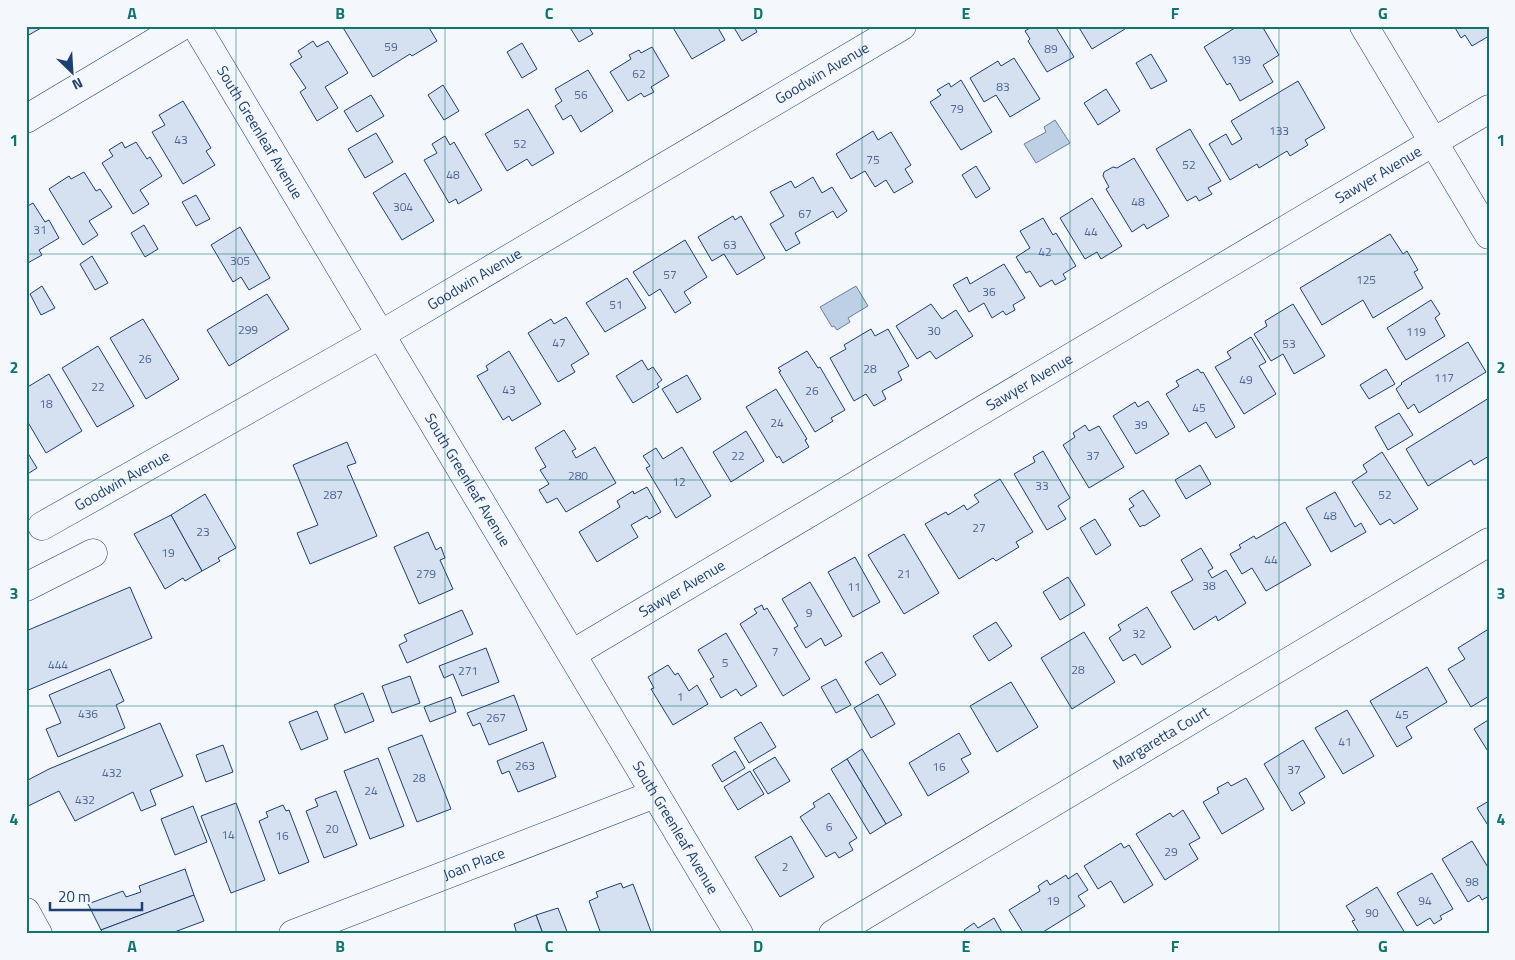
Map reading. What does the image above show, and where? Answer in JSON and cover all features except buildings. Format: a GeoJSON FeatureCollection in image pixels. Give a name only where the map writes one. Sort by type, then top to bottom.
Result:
{"type":"FeatureCollection","features":[{"type":"Feature","properties":{"kind":"street"},"geometry":{"type":"LineString","coordinates":[[26,119],[182,26]]}},
{"type":"Feature","properties":{"kind":"street","name":"South Greenleaf Avenue"},"geometry":{"type":"LineString","coordinates":[[196,26],[739,934]]}},
{"type":"Feature","properties":{"kind":"street","name":"Goodwin Avenue"},"geometry":{"type":"LineString","coordinates":[[42,526],[380,335],[902,26]]}},
{"type":"Feature","properties":{"kind":"street"},"geometry":{"type":"LineString","coordinates":[[1364,26],[1489,235]]}},
{"type":"Feature","properties":{"kind":"street","name":"Sawyer Avenue"},"geometry":{"type":"LineString","coordinates":[[572,654],[1489,109]]}},
{"type":"Feature","properties":{"kind":"street","name":"Margaretta Court"},"geometry":{"type":"LineString","coordinates":[[833,934],[1489,542]]}},
{"type":"Feature","properties":{"kind":"street"},"geometry":{"type":"LineString","coordinates":[[26,587],[94,552]]}},
{"type":"Feature","properties":{"kind":"street","name":"Joan Place"},"geometry":{"type":"LineString","coordinates":[[293,934],[655,794]]}},
{"type":"Feature","properties":{"kind":"street"},"geometry":{"type":"LineString","coordinates":[[26,912],[38,934]]}},
{"type":"Feature","properties":{"kind":"water"},"geometry":{"type":"Polygon","coordinates":[[[1055,120],[1070,143],[1036,163],[1024,144],[1046,132],[1044,127],[1055,120]]]}},
{"type":"Feature","properties":{"kind":"water"},"geometry":{"type":"Polygon","coordinates":[[[856,286],[868,306],[848,318],[850,322],[837,330],[834,326],[832,327],[820,307],[856,286]]]}}]}
